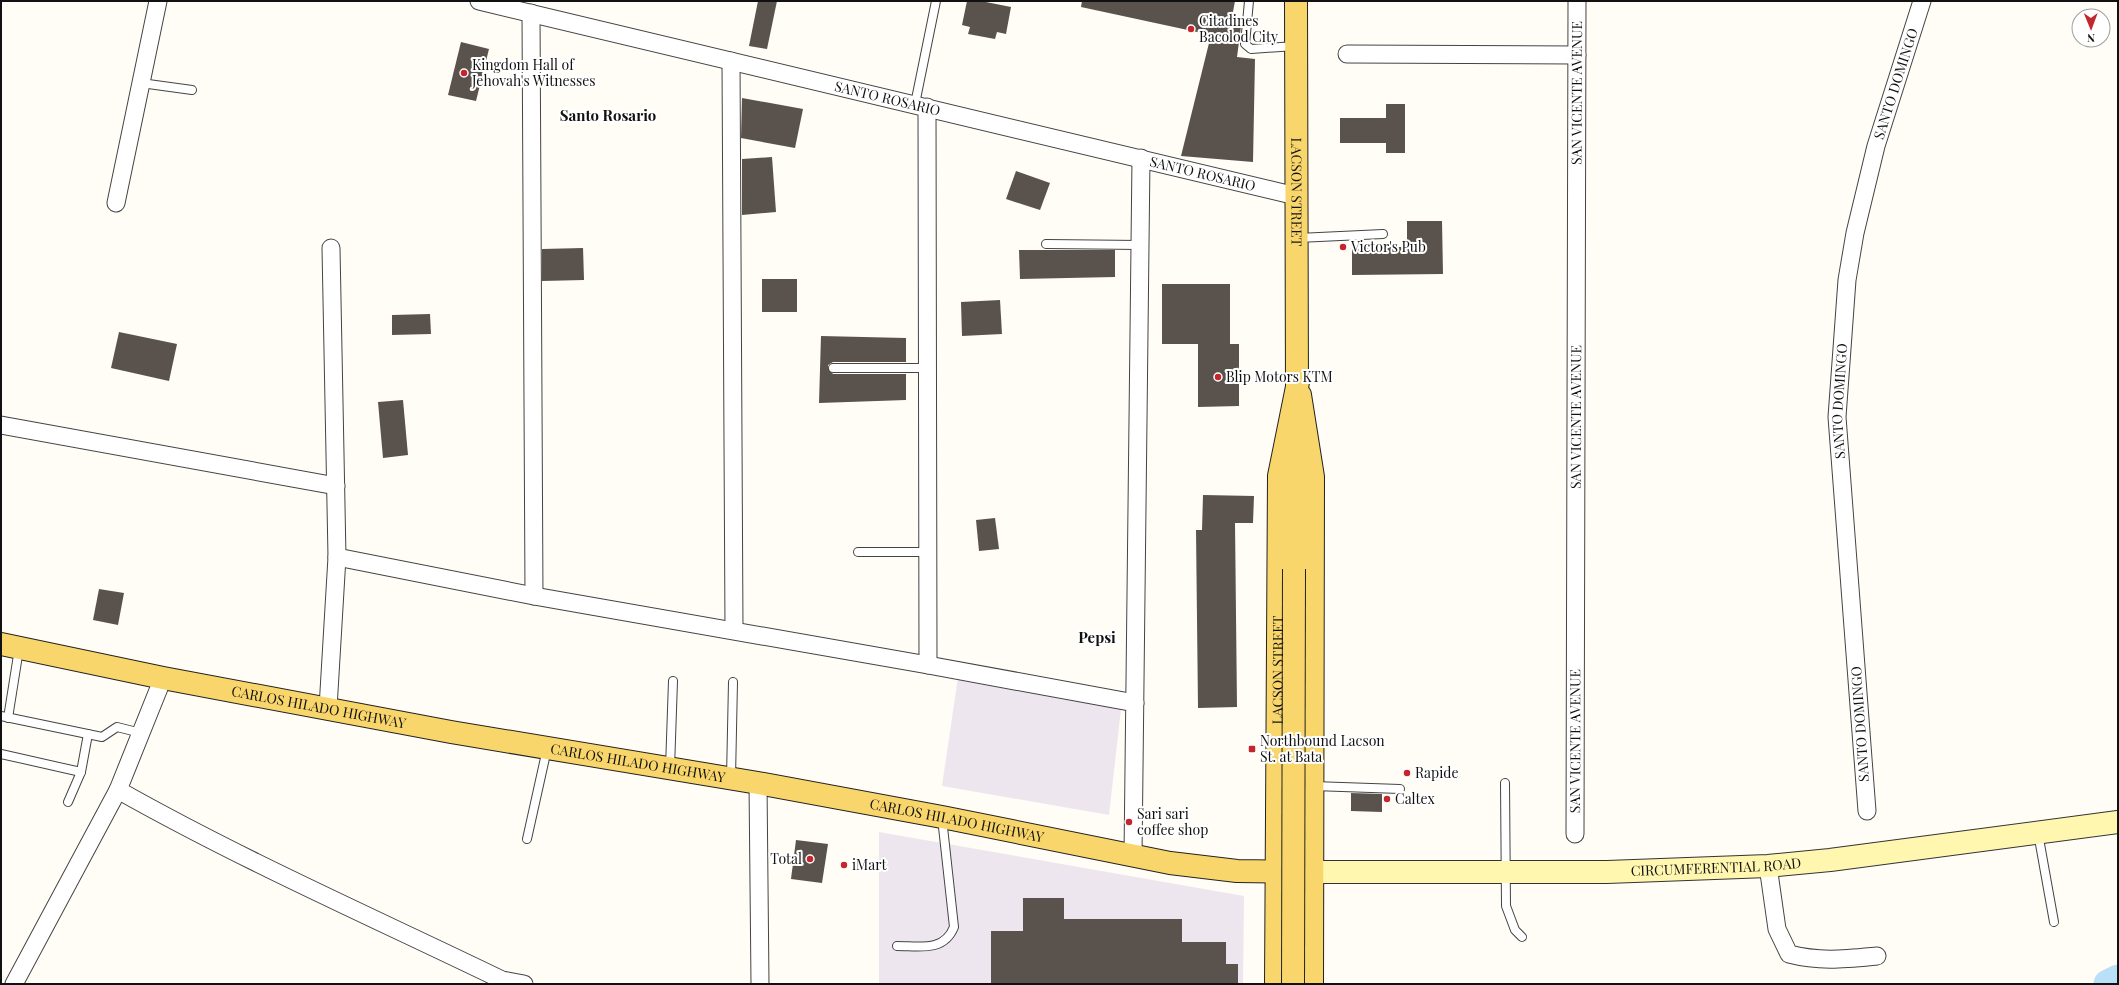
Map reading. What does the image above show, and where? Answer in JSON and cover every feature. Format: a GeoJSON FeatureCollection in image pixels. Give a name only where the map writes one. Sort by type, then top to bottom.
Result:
{"type":"FeatureCollection","features":[{"type":"Feature","properties":{"kind":"main road","name":"LACSON STREET"},"geometry":{"type":"LineString","coordinates":[[1293,984],[1294,569],[1298,382],[1296,1]]}},
{"type":"Feature","properties":{"kind":"main road","name":"LACSON STREET"},"geometry":{"type":"LineString","coordinates":[[1298,382],[1313,477],[1312,984]]}},
{"type":"Feature","properties":{"kind":"main road","name":"LACSON STREET"},"geometry":{"type":"LineString","coordinates":[[1276,984],[1278,476],[1298,382]]}},
{"type":"Feature","properties":{"kind":"main road","name":"CARLOS HILADO HIGHWAY"},"geometry":{"type":"LineString","coordinates":[[10,646],[163,678],[547,748],[758,783],[942,817],[1133,856],[1202,868],[1277,872],[1312,872]]}},
{"type":"Feature","properties":{"kind":"main road","name":"CIRCUMFERENTIAL ROAD"},"geometry":{"type":"LineString","coordinates":[[1312,872],[1607,872],[1768,866],[1830,860],[2118,822]]}},
{"type":"Feature","properties":{"kind":"street"},"geometry":{"type":"LineString","coordinates":[[116,203],[158,1]]}},
{"type":"Feature","properties":{"kind":"street","name":"SANTO ROSARIO"},"geometry":{"type":"LineString","coordinates":[[479,1],[1296,196]]}},
{"type":"Feature","properties":{"kind":"street","name":"SAN VICENTE AVENUE"},"geometry":{"type":"LineString","coordinates":[[1575,834],[1577,1]]}},
{"type":"Feature","properties":{"kind":"street","name":"SANTO DOMINGO"},"geometry":{"type":"LineString","coordinates":[[1867,811],[1837,417],[1847,280],[1855,233],[1876,146],[1922,1]]}},
{"type":"Feature","properties":{"kind":"street"},"geometry":{"type":"LineString","coordinates":[[531,13],[534,596]]}},
{"type":"Feature","properties":{"kind":"street"},"geometry":{"type":"LineString","coordinates":[[1347,54],[1577,55]]}},
{"type":"Feature","properties":{"kind":"street"},"geometry":{"type":"LineString","coordinates":[[731,61],[734,630]]}},
{"type":"Feature","properties":{"kind":"street"},"geometry":{"type":"LineString","coordinates":[[921,106],[929,368],[928,665]]}},
{"type":"Feature","properties":{"kind":"street"},"geometry":{"type":"LineString","coordinates":[[1133,856],[1141,158]]}},
{"type":"Feature","properties":{"kind":"street"},"geometry":{"type":"LineString","coordinates":[[328,708],[337,557],[331,248]]}},
{"type":"Feature","properties":{"kind":"street"},"geometry":{"type":"LineString","coordinates":[[1,425],[336,486]]}},
{"type":"Feature","properties":{"kind":"street"},"geometry":{"type":"LineString","coordinates":[[337,557],[534,596],[734,630],[1134,703]]}},
{"type":"Feature","properties":{"kind":"street"},"geometry":{"type":"LineString","coordinates":[[1,977],[15,984],[118,790],[163,678]]}},
{"type":"Feature","properties":{"kind":"street"},"geometry":{"type":"LineString","coordinates":[[758,783],[760,984]]}},
{"type":"Feature","properties":{"kind":"street"},"geometry":{"type":"LineString","coordinates":[[118,790],[165,816],[502,980],[524,984]]}},
{"type":"Feature","properties":{"kind":"street"},"geometry":{"type":"LineString","coordinates":[[1768,866],[1777,929],[1789,954],[1809,959],[1827,960],[1877,956]]}},
{"type":"Feature","properties":{"kind":"lane"},"geometry":{"type":"LineString","coordinates":[[921,106],[936,1]]}},
{"type":"Feature","properties":{"kind":"lane"},"geometry":{"type":"LineString","coordinates":[[1250,1],[1245,44],[1251,50],[1296,46]]}},
{"type":"Feature","properties":{"kind":"lane"},"geometry":{"type":"LineString","coordinates":[[141,83],[192,90]]}},
{"type":"Feature","properties":{"kind":"lane"},"geometry":{"type":"LineString","coordinates":[[1297,238],[1383,234]]}},
{"type":"Feature","properties":{"kind":"lane"},"geometry":{"type":"LineString","coordinates":[[1046,244],[1140,245]]}},
{"type":"Feature","properties":{"kind":"lane"},"geometry":{"type":"LineString","coordinates":[[833,368],[929,368]]}},
{"type":"Feature","properties":{"kind":"lane"},"geometry":{"type":"LineString","coordinates":[[858,552],[929,552]]}},
{"type":"Feature","properties":{"kind":"lane"},"geometry":{"type":"LineString","coordinates":[[10,646],[4,717],[102,736],[117,727],[141,733]]}},
{"type":"Feature","properties":{"kind":"lane"},"geometry":{"type":"LineString","coordinates":[[670,769],[673,681]]}},
{"type":"Feature","properties":{"kind":"lane"},"geometry":{"type":"LineString","coordinates":[[731,779],[733,682]]}},
{"type":"Feature","properties":{"kind":"lane"},"geometry":{"type":"LineString","coordinates":[[68,802],[81,772],[88,734]]}},
{"type":"Feature","properties":{"kind":"lane"},"geometry":{"type":"LineString","coordinates":[[527,839],[547,748]]}},
{"type":"Feature","properties":{"kind":"lane"},"geometry":{"type":"LineString","coordinates":[[1,754],[81,772]]}},
{"type":"Feature","properties":{"kind":"lane"},"geometry":{"type":"LineString","coordinates":[[1506,783],[1506,906],[1515,930],[1522,937]]}},
{"type":"Feature","properties":{"kind":"lane"},"geometry":{"type":"LineString","coordinates":[[1312,786],[1400,789]]}},
{"type":"Feature","properties":{"kind":"lane"},"geometry":{"type":"LineString","coordinates":[[897,946],[931,946],[942,943],[950,937],[954,927],[942,817]]}},
{"type":"Feature","properties":{"kind":"lane"},"geometry":{"type":"LineString","coordinates":[[2038,832],[2054,922]]}},
{"type":"Feature","properties":{"kind":"shaded area"},"geometry":{"type":"Polygon","coordinates":[[[958,677],[1121,709],[1109,815],[942,786],[958,677]]]}},
{"type":"Feature","properties":{"kind":"shaded area"},"geometry":{"type":"Polygon","coordinates":[[[879,832],[1244,896],[1243,984],[879,984],[879,832]]]}},
{"type":"Feature","properties":{"kind":"building"},"geometry":{"type":"Polygon","coordinates":[[[758,1],[777,1],[767,49],[749,46],[758,1]]]}},
{"type":"Feature","properties":{"kind":"building"},"geometry":{"type":"Polygon","coordinates":[[[967,1],[981,1],[1011,7],[1006,34],[997,32],[995,39],[968,34],[970,27],[962,25],[967,1]]]}},
{"type":"Feature","properties":{"kind":"building"},"geometry":{"type":"Polygon","coordinates":[[[1082,1],[1235,1],[1232,17],[1242,19],[1237,57],[1255,59],[1253,162],[1181,156],[1211,35],[1081,7],[1082,1]]]}},
{"type":"Feature","properties":{"kind":"building"},"geometry":{"type":"Polygon","coordinates":[[[461,42],[489,49],[476,101],[448,95],[461,42]]]}},
{"type":"Feature","properties":{"kind":"building"},"geometry":{"type":"Polygon","coordinates":[[[742,98],[803,109],[795,148],[741,138],[742,98]]]}},
{"type":"Feature","properties":{"kind":"building"},"geometry":{"type":"Polygon","coordinates":[[[1386,104],[1405,104],[1405,153],[1386,153],[1386,143],[1340,143],[1340,118],[1386,118],[1386,104]]]}},
{"type":"Feature","properties":{"kind":"building"},"geometry":{"type":"Polygon","coordinates":[[[772,157],[776,212],[742,215],[742,159],[772,157]]]}},
{"type":"Feature","properties":{"kind":"building"},"geometry":{"type":"Polygon","coordinates":[[[1016,171],[1050,183],[1040,210],[1006,199],[1016,171]]]}},
{"type":"Feature","properties":{"kind":"building"},"geometry":{"type":"Polygon","coordinates":[[[1407,221],[1442,221],[1443,274],[1352,275],[1352,247],[1407,247],[1407,221]]]}},
{"type":"Feature","properties":{"kind":"building"},"geometry":{"type":"Polygon","coordinates":[[[583,248],[584,280],[542,281],[542,249],[583,248]]]}},
{"type":"Feature","properties":{"kind":"building"},"geometry":{"type":"Polygon","coordinates":[[[1019,250],[1115,250],[1115,277],[1020,279],[1019,250]]]}},
{"type":"Feature","properties":{"kind":"building"},"geometry":{"type":"Polygon","coordinates":[[[762,279],[797,279],[797,312],[762,312],[762,279]]]}},
{"type":"Feature","properties":{"kind":"building"},"geometry":{"type":"Polygon","coordinates":[[[1162,284],[1230,284],[1230,344],[1239,344],[1239,406],[1198,407],[1198,344],[1162,344],[1162,284]]]}},
{"type":"Feature","properties":{"kind":"building"},"geometry":{"type":"Polygon","coordinates":[[[1000,300],[1002,334],[962,336],[961,302],[1000,300]]]}},
{"type":"Feature","properties":{"kind":"building"},"geometry":{"type":"Polygon","coordinates":[[[430,314],[431,334],[392,335],[392,315],[430,314]]]}},
{"type":"Feature","properties":{"kind":"building"},"geometry":{"type":"Polygon","coordinates":[[[119,332],[177,344],[169,381],[111,368],[119,332]]]}},
{"type":"Feature","properties":{"kind":"building"},"geometry":{"type":"Polygon","coordinates":[[[821,336],[906,338],[906,362],[833,362],[828,365],[828,368],[833,374],[906,374],[906,400],[819,403],[821,336]]]}},
{"type":"Feature","properties":{"kind":"building"},"geometry":{"type":"Polygon","coordinates":[[[403,400],[408,455],[383,458],[378,402],[403,400]]]}},
{"type":"Feature","properties":{"kind":"building"},"geometry":{"type":"Polygon","coordinates":[[[1203,495],[1254,496],[1253,523],[1235,523],[1237,707],[1198,708],[1196,530],[1202,530],[1203,495]]]}},
{"type":"Feature","properties":{"kind":"building"},"geometry":{"type":"Polygon","coordinates":[[[995,518],[999,549],[979,551],[976,520],[995,518]]]}},
{"type":"Feature","properties":{"kind":"building"},"geometry":{"type":"Polygon","coordinates":[[[99,589],[124,593],[118,625],[93,620],[99,589]]]}},
{"type":"Feature","properties":{"kind":"building"},"geometry":{"type":"Polygon","coordinates":[[[1351,793],[1382,794],[1382,812],[1351,811],[1351,793]]]}},
{"type":"Feature","properties":{"kind":"building"},"geometry":{"type":"Polygon","coordinates":[[[796,840],[828,844],[822,883],[791,879],[796,840]]]}},
{"type":"Feature","properties":{"kind":"building"},"geometry":{"type":"Polygon","coordinates":[[[1023,898],[1064,898],[1064,919],[1182,919],[1182,942],[1226,942],[1226,964],[1238,964],[1238,984],[991,984],[991,931],[1023,931],[1023,898]]]}},
{"type":"Feature","properties":{"kind":"waterway"},"geometry":{"type":"LineString","coordinates":[[2108,984],[2118,979]]}},
{"type":"Feature","properties":{"kind":"place","name":"Citadines Bacolod City"},"geometry":{"type":"Point","coordinates":[1191,29]}},
{"type":"Feature","properties":{"kind":"place","name":"Kingdom Hall of Jehovah's Witnesses"},"geometry":{"type":"Point","coordinates":[464,73]}},
{"type":"Feature","properties":{"kind":"place","name":"Victor's Pub"},"geometry":{"type":"Point","coordinates":[1343,247]}},
{"type":"Feature","properties":{"kind":"place","name":"Blip Motors KTM"},"geometry":{"type":"Point","coordinates":[1218,377]}},
{"type":"Feature","properties":{"kind":"place","name":"Northbound Lacson St. at Bata"},"geometry":{"type":"Point","coordinates":[1252,749]}},
{"type":"Feature","properties":{"kind":"place","name":"Rapide"},"geometry":{"type":"Point","coordinates":[1407,773]}},
{"type":"Feature","properties":{"kind":"place","name":"Caltex"},"geometry":{"type":"Point","coordinates":[1387,799]}},
{"type":"Feature","properties":{"kind":"place","name":"Sari sari coffee shop"},"geometry":{"type":"Point","coordinates":[1129,822]}},
{"type":"Feature","properties":{"kind":"place","name":"Total"},"geometry":{"type":"Point","coordinates":[810,859]}},
{"type":"Feature","properties":{"kind":"place","name":"iMart"},"geometry":{"type":"Point","coordinates":[844,865]}},
{"type":"Feature","properties":{"kind":"district","name":"Santo Rosario"},"geometry":{"type":"Point","coordinates":[608,116]}},
{"type":"Feature","properties":{"kind":"district","name":"Pepsi"},"geometry":{"type":"Point","coordinates":[1097,638]}}]}
